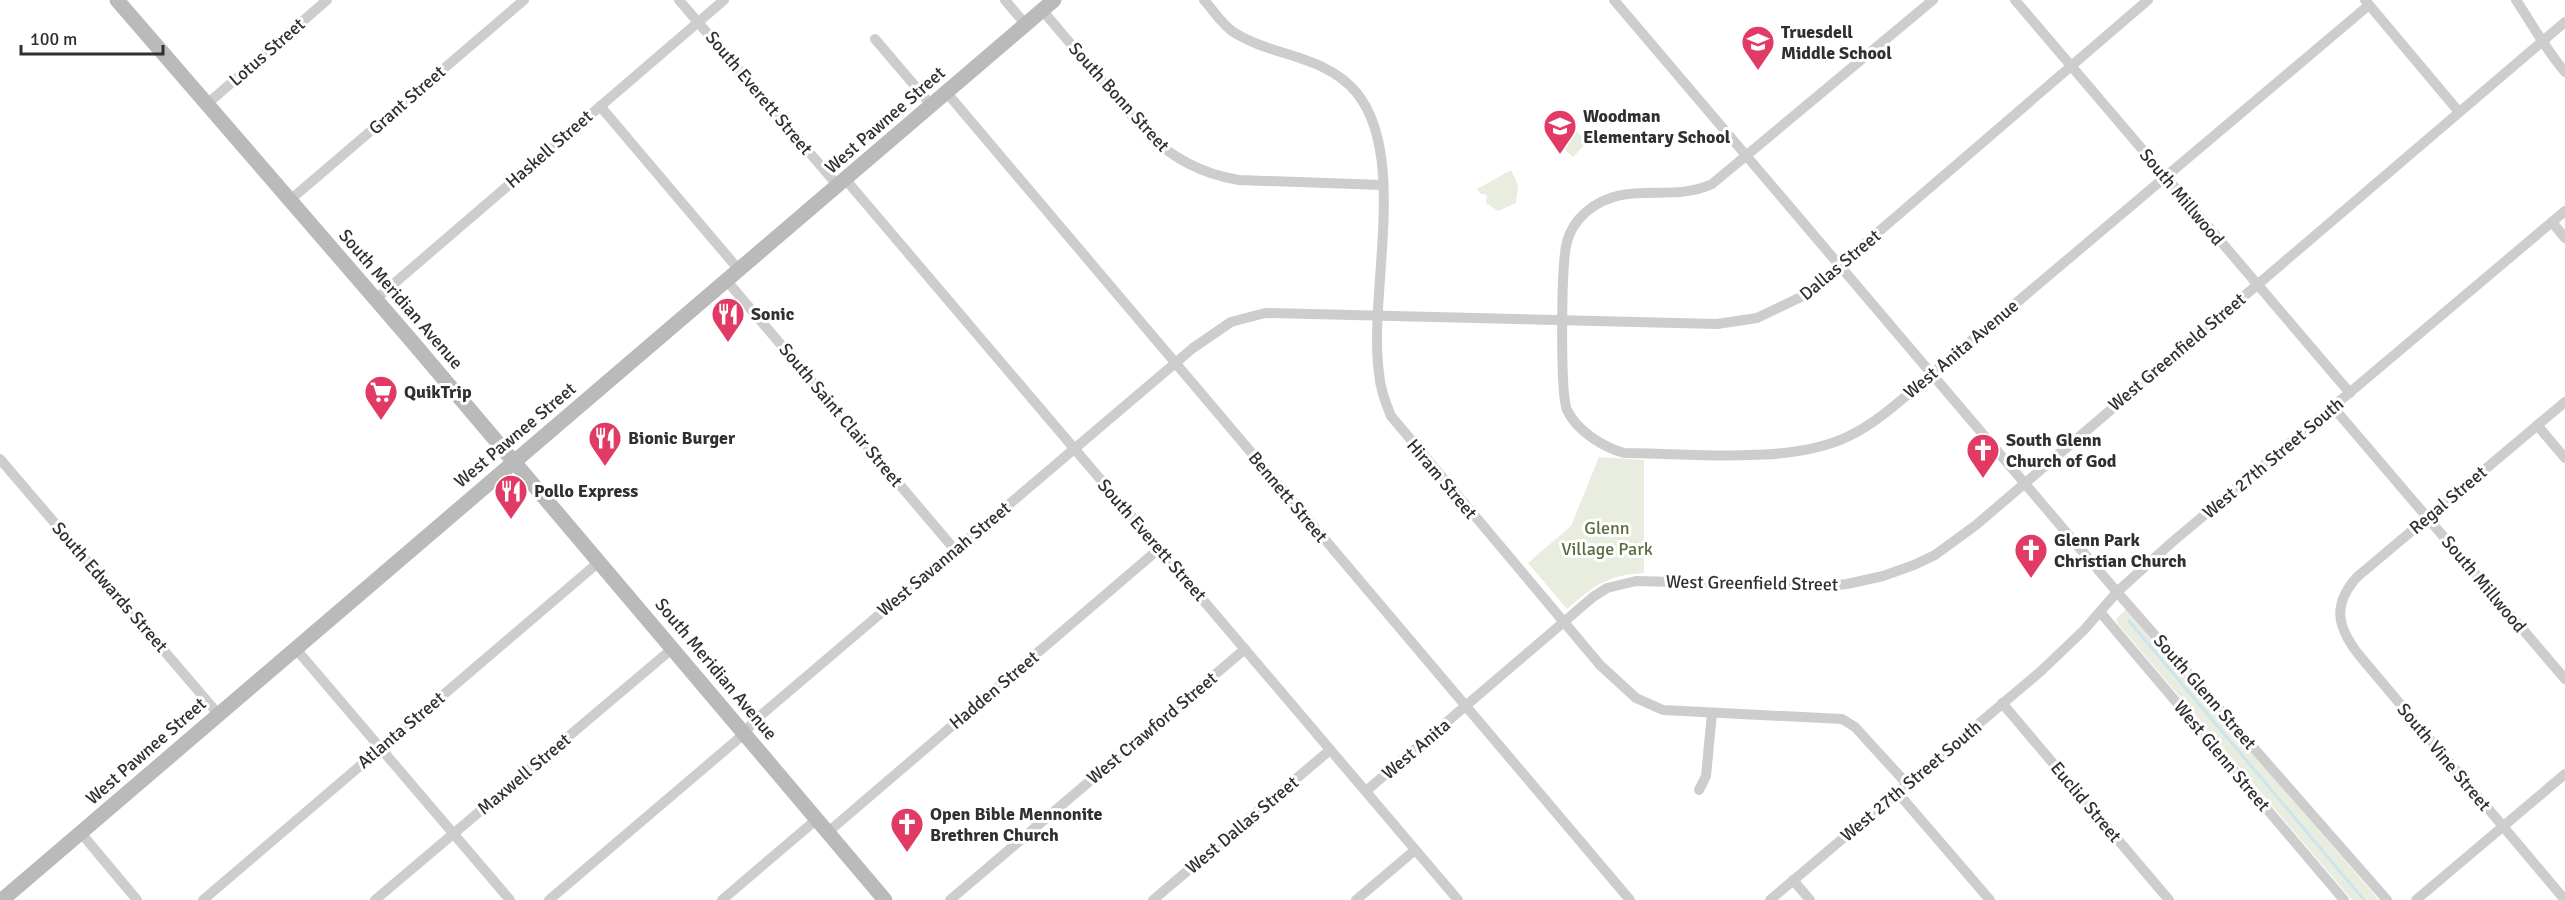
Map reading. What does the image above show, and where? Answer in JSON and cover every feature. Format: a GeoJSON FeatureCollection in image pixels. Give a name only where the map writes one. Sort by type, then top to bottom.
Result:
{"type":"FeatureCollection","features":[{"type":"Feature","properties":{"kind":"main road","name":"West Pawnee Street"},"geometry":{"type":"LineString","coordinates":[[2,900],[1054,0]]}},
{"type":"Feature","properties":{"kind":"main road","name":"South Meridian Avenue"},"geometry":{"type":"LineString","coordinates":[[121,2],[515,461],[885,900]]}},
{"type":"Feature","properties":{"kind":"street","name":"Lotus Street"},"geometry":{"type":"LineString","coordinates":[[207,104],[327,0]]}},
{"type":"Feature","properties":{"kind":"street","name":"Grant Street"},"geometry":{"type":"LineString","coordinates":[[290,200],[524,0]]}},
{"type":"Feature","properties":{"kind":"street","name":"South Everett Street"},"geometry":{"type":"LineString","coordinates":[[680,0],[1160,548],[1458,900]]}},
{"type":"Feature","properties":{"kind":"street","name":"Haskell Street"},"geometry":{"type":"LineString","coordinates":[[376,299],[724,0]]}},
{"type":"Feature","properties":{"kind":"street"},"geometry":{"type":"LineString","coordinates":[[1005,0],[1026,25]]}},
{"type":"Feature","properties":{"kind":"street","name":"Hiram Street"},"geometry":{"type":"LineString","coordinates":[[1204,0],[1234,33],[1329,70],[1356,92],[1379,138],[1382,185],[1378,373],[1391,416],[1600,665],[1636,698],[1663,710],[1842,719],[1855,727],[1907,784]]}},
{"type":"Feature","properties":{"kind":"street"},"geometry":{"type":"LineString","coordinates":[[1614,0],[1840,266]]}},
{"type":"Feature","properties":{"kind":"street"},"geometry":{"type":"LineString","coordinates":[[1563,319],[1564,252],[1571,230],[1584,214],[1595,205],[1619,193],[1680,192],[1702,188],[1748,156],[1932,0]]}},
{"type":"Feature","properties":{"kind":"street","name":"South Millwood"},"geometry":{"type":"LineString","coordinates":[[2014,0],[2350,393]]}},
{"type":"Feature","properties":{"kind":"street","name":"Dallas Street"},"geometry":{"type":"LineString","coordinates":[[1378,315],[1717,324],[1743,322],[1793,303],[1840,266],[2148,0]]}},
{"type":"Feature","properties":{"kind":"street"},"geometry":{"type":"LineString","coordinates":[[2516,0],[2543,40],[2546,50],[2565,72]]}},
{"type":"Feature","properties":{"kind":"street"},"geometry":{"type":"LineString","coordinates":[[2367,2],[2459,112]]}},
{"type":"Feature","properties":{"kind":"street","name":"West Anita Avenue"},"geometry":{"type":"LineString","coordinates":[[1563,319],[1567,410],[1573,419],[1609,449],[1624,453],[1774,454],[1815,448],[1850,436],[1873,422],[1932,374],[2367,2]]}},
{"type":"Feature","properties":{"kind":"street","name":"South Bonn Street"},"geometry":{"type":"LineString","coordinates":[[1042,10],[1152,139],[1187,164],[1216,176],[1239,180],[1382,185]]}},
{"type":"Feature","properties":{"kind":"street","name":"West Greenfield Street"},"geometry":{"type":"LineString","coordinates":[[1466,707],[1565,624],[1593,597],[1607,588],[1636,581],[1831,586],[1882,576],[1935,555],[2025,483],[2565,22]]}},
{"type":"Feature","properties":{"kind":"street"},"geometry":{"type":"LineString","coordinates":[[875,39],[932,106]]}},
{"type":"Feature","properties":{"kind":"street","name":"Bennett Street"},"geometry":{"type":"LineString","coordinates":[[947,93],[1630,900]]}},
{"type":"Feature","properties":{"kind":"street","name":"South Saint Clair Street"},"geometry":{"type":"LineString","coordinates":[[600,106],[733,276],[955,550]]}},
{"type":"Feature","properties":{"kind":"street","name":"West 27th Street South"},"geometry":{"type":"LineString","coordinates":[[1770,900],[2047,665],[2117,592],[2565,211]]}},
{"type":"Feature","properties":{"kind":"street"},"geometry":{"type":"LineString","coordinates":[[2552,222],[2565,238]]}},
{"type":"Feature","properties":{"kind":"street","name":"South Glenn Street"},"geometry":{"type":"LineString","coordinates":[[1840,266],[2117,592],[2388,900]]}},
{"type":"Feature","properties":{"kind":"street","name":"West Savannah Street"},"geometry":{"type":"LineString","coordinates":[[549,900],[744,734],[754,721],[1210,334],[1231,322],[1255,315],[1378,315]]}},
{"type":"Feature","properties":{"kind":"street","name":"Regal Street"},"geometry":{"type":"LineString","coordinates":[[2341,606],[2345,592],[2357,577],[2565,402]]}},
{"type":"Feature","properties":{"kind":"street","name":"South Millwood"},"geometry":{"type":"LineString","coordinates":[[2333,407],[2565,680]]}},
{"type":"Feature","properties":{"kind":"street"},"geometry":{"type":"LineString","coordinates":[[2537,425],[2565,458]]}},
{"type":"Feature","properties":{"kind":"street","name":"South Edwards Street"},"geometry":{"type":"LineString","coordinates":[[0,459],[219,715]]}},
{"type":"Feature","properties":{"kind":"street","name":"Hadden Street"},"geometry":{"type":"LineString","coordinates":[[828,832],[1160,548]]}},
{"type":"Feature","properties":{"kind":"street","name":"Atlanta Street"},"geometry":{"type":"LineString","coordinates":[[203,900],[600,561]]}},
{"type":"Feature","properties":{"kind":"street","name":"South Vine Street"},"geometry":{"type":"LineString","coordinates":[[2341,606],[2341,622],[2346,639],[2565,900]]}},
{"type":"Feature","properties":{"kind":"street","name":"West Glenn Street"},"geometry":{"type":"LineString","coordinates":[[2100,612],[2344,900]]}},
{"type":"Feature","properties":{"kind":"street","name":"Maxwell Street"},"geometry":{"type":"LineString","coordinates":[[375,900],[673,648]]}},
{"type":"Feature","properties":{"kind":"street"},"geometry":{"type":"LineString","coordinates":[[296,649],[510,900]]}},
{"type":"Feature","properties":{"kind":"street","name":"West Crawford Street"},"geometry":{"type":"LineString","coordinates":[[950,900],[1245,649]]}},
{"type":"Feature","properties":{"kind":"street","name":"Euclid Street"},"geometry":{"type":"LineString","coordinates":[[2002,703],[2169,900]]}},
{"type":"Feature","properties":{"kind":"street","name":"West Anita"},"geometry":{"type":"LineString","coordinates":[[1366,791],[1466,707]]}},
{"type":"Feature","properties":{"kind":"street"},"geometry":{"type":"LineString","coordinates":[[1699,790],[1706,776],[1712,713]]}},
{"type":"Feature","properties":{"kind":"street","name":"West Dallas Street"},"geometry":{"type":"LineString","coordinates":[[1153,900],[1330,750]]}},
{"type":"Feature","properties":{"kind":"street"},"geometry":{"type":"LineString","coordinates":[[2416,900],[2565,774]]}},
{"type":"Feature","properties":{"kind":"street"},"geometry":{"type":"LineString","coordinates":[[1898,792],[1990,900]]}},
{"type":"Feature","properties":{"kind":"street"},"geometry":{"type":"LineString","coordinates":[[722,900],[817,819]]}},
{"type":"Feature","properties":{"kind":"street"},"geometry":{"type":"LineString","coordinates":[[81,833],[137,900]]}},
{"type":"Feature","properties":{"kind":"street"},"geometry":{"type":"LineString","coordinates":[[1356,900],[1415,850]]}},
{"type":"Feature","properties":{"kind":"street"},"geometry":{"type":"LineString","coordinates":[[1793,880],[1810,900]]}},
{"type":"Feature","properties":{"kind":"green space"},"geometry":{"type":"Polygon","coordinates":[[[1567,127],[1572,127],[1587,142],[1573,157],[1554,140],[1567,127]]]}},
{"type":"Feature","properties":{"kind":"green space"},"geometry":{"type":"Polygon","coordinates":[[[1511,170],[1518,185],[1516,203],[1498,211],[1486,203],[1487,195],[1481,194],[1477,189],[1511,170]]]}},
{"type":"Feature","properties":{"kind":"green space","name":"Glenn Village Park"},"geometry":{"type":"Polygon","coordinates":[[[1599,457],[1644,460],[1644,573],[1621,576],[1602,583],[1567,609],[1528,563],[1571,526],[1599,457]]]}},
{"type":"Feature","properties":{"kind":"green space"},"geometry":{"type":"Polygon","coordinates":[[[2125,610],[2131,612],[2379,900],[2352,900],[2118,624],[2116,619],[2125,610]]]}},
{"type":"Feature","properties":{"kind":"waterway"},"geometry":{"type":"LineString","coordinates":[[2129,621],[2364,900]]}},
{"type":"Feature","properties":{"kind":"place","name":"Truesdell Middle School"},"geometry":{"type":"Point","coordinates":[1758,71]}},
{"type":"Feature","properties":{"kind":"place","name":"Woodman Elementary School"},"geometry":{"type":"Point","coordinates":[1560,155]}},
{"type":"Feature","properties":{"kind":"place","name":"Sonic"},"geometry":{"type":"Point","coordinates":[728,343]}},
{"type":"Feature","properties":{"kind":"place","name":"QuikTrip"},"geometry":{"type":"Point","coordinates":[381,421]}},
{"type":"Feature","properties":{"kind":"place","name":"Bionic Burger"},"geometry":{"type":"Point","coordinates":[605,467]}},
{"type":"Feature","properties":{"kind":"place","name":"South Glenn Church of God"},"geometry":{"type":"Point","coordinates":[1983,479]}},
{"type":"Feature","properties":{"kind":"place","name":"Pollo Express"},"geometry":{"type":"Point","coordinates":[511,520]}},
{"type":"Feature","properties":{"kind":"place","name":"Glenn Park Christian Church"},"geometry":{"type":"Point","coordinates":[2031,579]}},
{"type":"Feature","properties":{"kind":"place","name":"Open Bible Mennonite Brethren Church"},"geometry":{"type":"Point","coordinates":[907,853]}}]}
